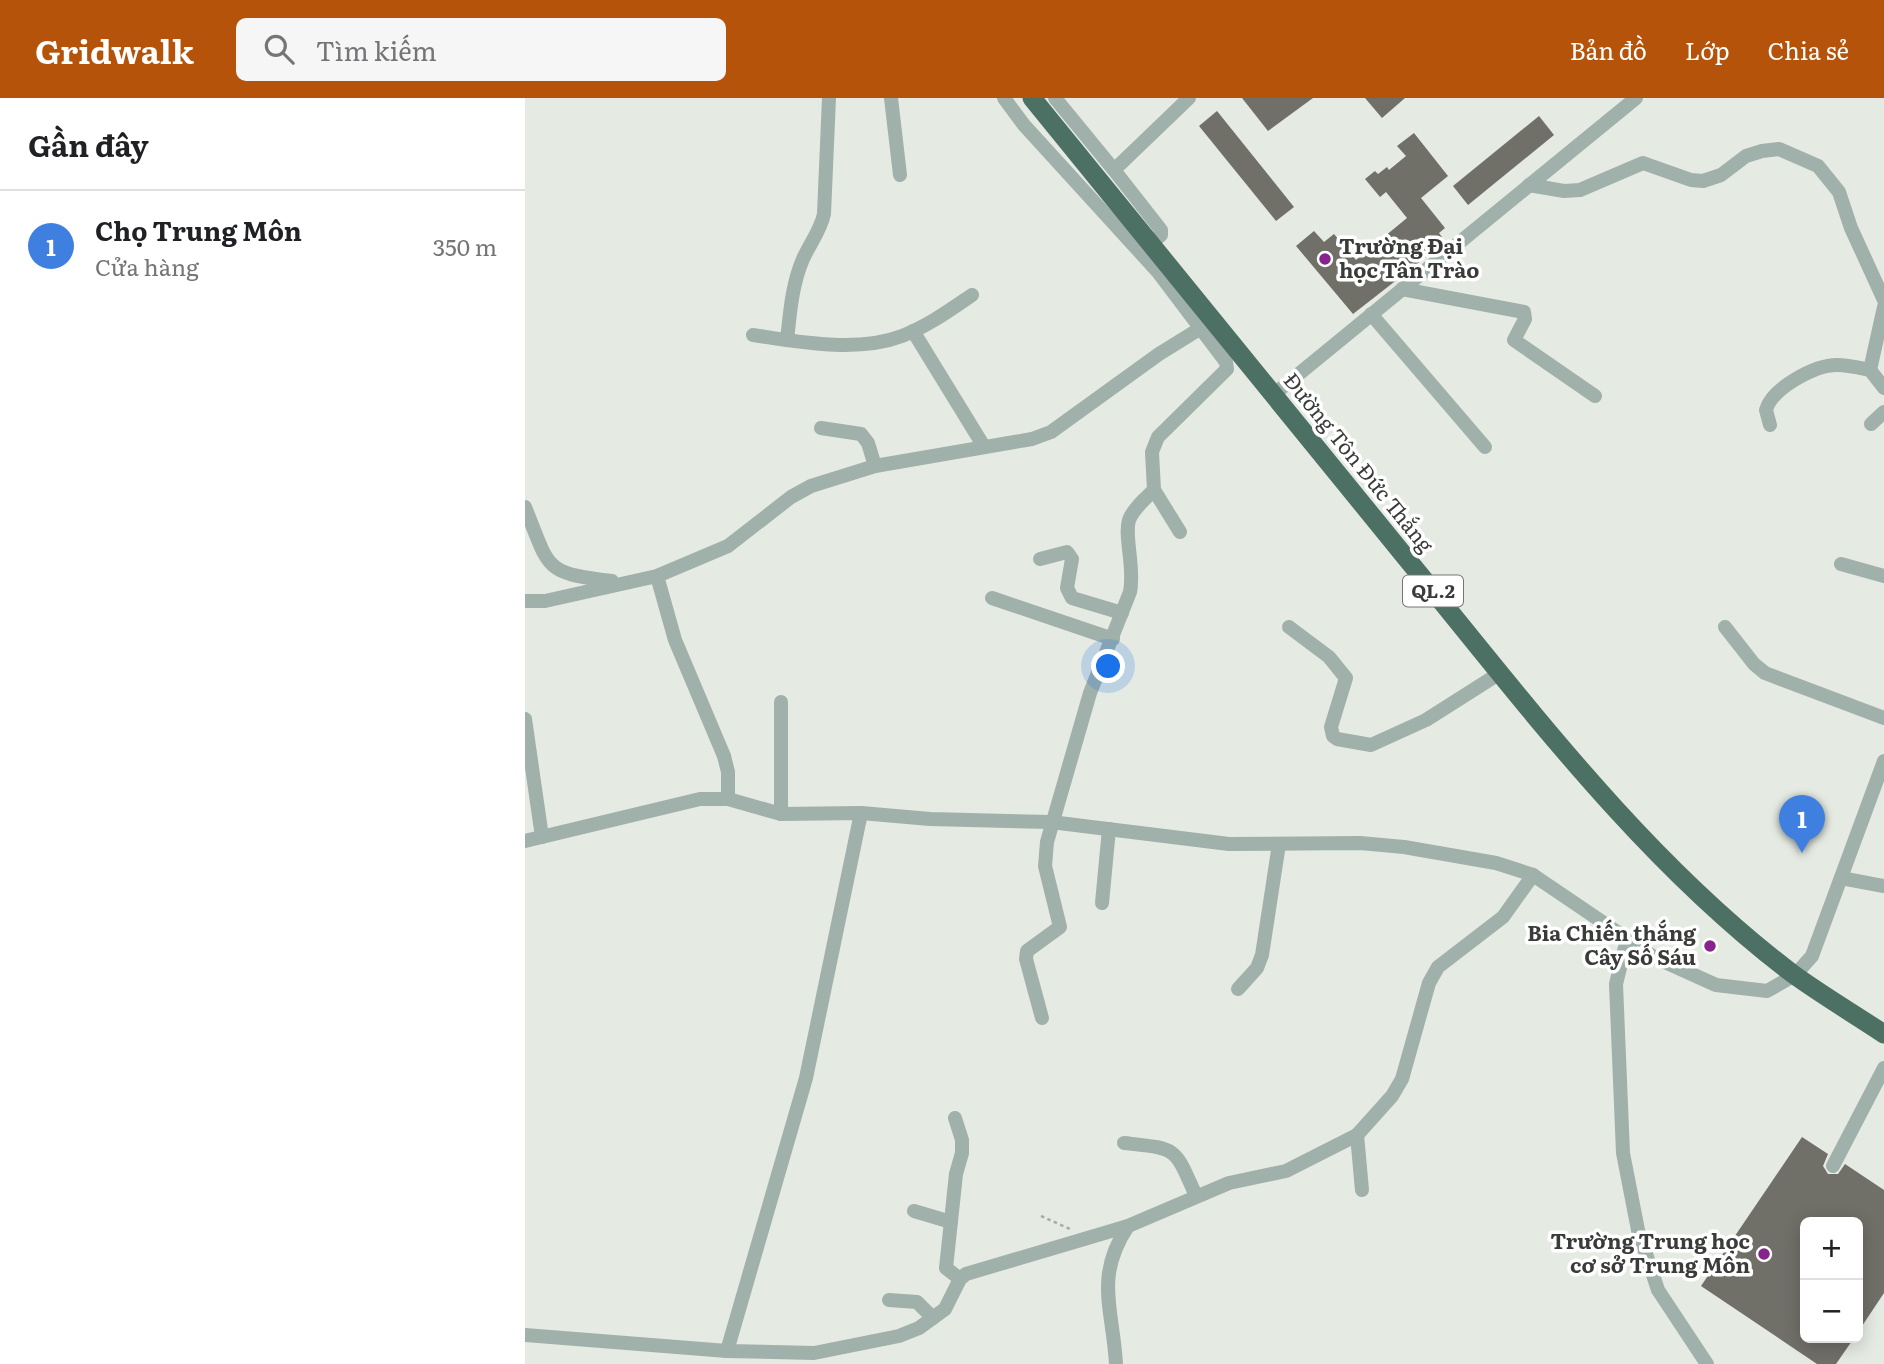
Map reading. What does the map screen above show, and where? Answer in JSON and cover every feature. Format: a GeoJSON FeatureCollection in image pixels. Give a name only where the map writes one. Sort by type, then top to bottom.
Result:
{"type":"FeatureCollection","features":[{"type":"Feature","properties":{"kind":"highway","name":"Đường Tôn Đức Thắng"},"geometry":{"type":"LineString","coordinates":[[1032,98],[1146,247],[1273,395],[1500,673],[1613,805],[1670,866],[1795,975],[1884,1034]]}},
{"type":"Feature","properties":{"kind":"street"},"geometry":{"type":"LineString","coordinates":[[786,340],[796,281],[803,259],[820,230],[824,214],[829,98]]}},
{"type":"Feature","properties":{"kind":"street"},"geometry":{"type":"LineString","coordinates":[[891,98],[901,175]]}},
{"type":"Feature","properties":{"kind":"street"},"geometry":{"type":"LineString","coordinates":[[1003,98],[1024,125],[1146,247],[1226,362],[1227,369],[1158,437],[1152,452],[1154,490],[1180,532]]}},
{"type":"Feature","properties":{"kind":"street"},"geometry":{"type":"LineString","coordinates":[[1055,98],[1161,230],[1161,235],[1146,247]]}},
{"type":"Feature","properties":{"kind":"street"},"geometry":{"type":"LineString","coordinates":[[1114,170],[1189,98]]}},
{"type":"Feature","properties":{"kind":"street"},"geometry":{"type":"LineString","coordinates":[[1273,395],[1636,98]]}},
{"type":"Feature","properties":{"kind":"street"},"geometry":{"type":"LineString","coordinates":[[1529,185],[1564,191],[1580,190],[1643,163],[1691,180],[1703,181],[1721,175],[1746,156],[1779,149],[1818,166],[1839,192],[1851,228],[1884,297]]}},
{"type":"Feature","properties":{"kind":"street"},"geometry":{"type":"LineString","coordinates":[[1402,289],[1524,312],[1525,319],[1514,340],[1595,396]]}},
{"type":"Feature","properties":{"kind":"street"},"geometry":{"type":"LineString","coordinates":[[753,335],[786,340],[867,344],[913,331],[972,295]]}},
{"type":"Feature","properties":{"kind":"street"},"geometry":{"type":"LineString","coordinates":[[1870,370],[1884,307]]}},
{"type":"Feature","properties":{"kind":"street"},"geometry":{"type":"LineString","coordinates":[[1371,314],[1485,446]]}},
{"type":"Feature","properties":{"kind":"street"},"geometry":{"type":"LineString","coordinates":[[525,601],[545,601],[657,576],[728,546],[791,497],[811,486],[875,466],[983,445],[1032,439],[1051,432],[1159,354],[1201,328]]}},
{"type":"Feature","properties":{"kind":"street"},"geometry":{"type":"LineString","coordinates":[[913,331],[983,445]]}},
{"type":"Feature","properties":{"kind":"street"},"geometry":{"type":"LineString","coordinates":[[1770,425],[1766,410],[1772,398],[1817,369],[1838,365],[1870,370],[1884,388]]}},
{"type":"Feature","properties":{"kind":"street"},"geometry":{"type":"LineString","coordinates":[[1871,424],[1884,412]]}},
{"type":"Feature","properties":{"kind":"street"},"geometry":{"type":"LineString","coordinates":[[821,428],[861,434],[868,443],[875,466]]}},
{"type":"Feature","properties":{"kind":"street"},"geometry":{"type":"LineString","coordinates":[[1042,1018],[1025,959],[1027,951],[1059,927],[1045,866],[1051,822],[1090,693],[1113,639],[1133,575],[1127,533],[1129,519],[1154,490]]}},
{"type":"Feature","properties":{"kind":"street"},"geometry":{"type":"LineString","coordinates":[[525,507],[544,554],[554,567],[566,576],[623,582]]}},
{"type":"Feature","properties":{"kind":"street"},"geometry":{"type":"LineString","coordinates":[[1040,559],[1067,552],[1072,559],[1067,588],[1072,598],[1122,613]]}},
{"type":"Feature","properties":{"kind":"street"},"geometry":{"type":"LineString","coordinates":[[1842,564],[1884,576]]}},
{"type":"Feature","properties":{"kind":"street"},"geometry":{"type":"LineString","coordinates":[[657,576],[675,640],[724,755],[729,772],[728,799]]}},
{"type":"Feature","properties":{"kind":"street"},"geometry":{"type":"LineString","coordinates":[[992,598],[1113,639]]}},
{"type":"Feature","properties":{"kind":"street"},"geometry":{"type":"LineString","coordinates":[[1289,627],[1329,657],[1346,678],[1331,727],[1333,736],[1337,739],[1371,745],[1426,720],[1500,673]]}},
{"type":"Feature","properties":{"kind":"street"},"geometry":{"type":"LineString","coordinates":[[1725,627],[1754,664],[1765,673],[1884,718]]}},
{"type":"Feature","properties":{"kind":"street"},"geometry":{"type":"LineString","coordinates":[[781,702],[781,814]]}},
{"type":"Feature","properties":{"kind":"street"},"geometry":{"type":"LineString","coordinates":[[525,719],[542,837]]}},
{"type":"Feature","properties":{"kind":"street"},"geometry":{"type":"LineString","coordinates":[[525,841],[670,805],[700,799],[728,799],[781,814],[861,813],[930,819],[1051,822],[1229,844],[1404,847],[1496,863],[1533,875],[1673,967],[1716,985],[1767,991],[1795,975],[1812,956],[1884,761]]}},
{"type":"Feature","properties":{"kind":"street"},"geometry":{"type":"LineString","coordinates":[[727,1351],[806,1078],[861,813]]}},
{"type":"Feature","properties":{"kind":"street"},"geometry":{"type":"LineString","coordinates":[[1102,903],[1109,829]]}},
{"type":"Feature","properties":{"kind":"street"},"geometry":{"type":"LineString","coordinates":[[1238,989],[1257,968],[1262,955],[1279,844]]}},
{"type":"Feature","properties":{"kind":"street"},"geometry":{"type":"LineString","coordinates":[[525,1335],[810,1358],[899,1336],[919,1328],[945,1309],[960,1279],[1129,1226],[1229,1183],[1305,1164],[1357,1135],[1392,1096],[1402,1079],[1429,983],[1438,967],[1503,917],[1533,875]]}},
{"type":"Feature","properties":{"kind":"street"},"geometry":{"type":"LineString","coordinates":[[1841,878],[1884,886]]}},
{"type":"Feature","properties":{"kind":"street"},"geometry":{"type":"LineString","coordinates":[[1627,939],[1616,984],[1623,1153],[1638,1230],[1658,1290],[1707,1364]]}},
{"type":"Feature","properties":{"kind":"street"},"geometry":{"type":"LineString","coordinates":[[1833,1166],[1884,1069]]}},
{"type":"Feature","properties":{"kind":"street"},"geometry":{"type":"LineString","coordinates":[[955,1118],[962,1140],[962,1153],[946,1268],[960,1279]]}},
{"type":"Feature","properties":{"kind":"street"},"geometry":{"type":"LineString","coordinates":[[1357,1135],[1362,1190]]}},
{"type":"Feature","properties":{"kind":"street"},"geometry":{"type":"LineString","coordinates":[[1124,1143],[1171,1149],[1178,1155],[1196,1196]]}},
{"type":"Feature","properties":{"kind":"street"},"geometry":{"type":"LineString","coordinates":[[913,1211],[951,1222]]}},
{"type":"Feature","properties":{"kind":"street"},"geometry":{"type":"LineString","coordinates":[[1116,1364],[1106,1293],[1114,1247],[1129,1226]]}},
{"type":"Feature","properties":{"kind":"street"},"geometry":{"type":"LineString","coordinates":[[889,1300],[917,1302],[925,1306],[933,1318]]}},
{"type":"Feature","properties":{"kind":"path"},"geometry":{"type":"LineString","coordinates":[[1041,1216],[1089,1238]]}},
{"type":"Feature","properties":{"kind":"building"},"geometry":{"type":"Polygon","coordinates":[[[1242,98],[1313,98],[1268,131],[1242,98]]]}},
{"type":"Feature","properties":{"kind":"building"},"geometry":{"type":"Polygon","coordinates":[[[1365,98],[1405,98],[1382,118],[1365,98]]]}},
{"type":"Feature","properties":{"kind":"building"},"geometry":{"type":"Polygon","coordinates":[[[1217,111],[1294,207],[1276,221],[1199,126],[1217,111]]]}},
{"type":"Feature","properties":{"kind":"building"},"geometry":{"type":"Polygon","coordinates":[[[1539,116],[1554,135],[1468,205],[1453,186],[1539,116]]]}},
{"type":"Feature","properties":{"kind":"building"},"geometry":{"type":"Polygon","coordinates":[[[1414,133],[1448,176],[1421,198],[1445,228],[1439,233],[1442,237],[1426,250],[1430,254],[1353,314],[1296,246],[1314,231],[1324,242],[1334,234],[1356,260],[1407,218],[1386,192],[1380,197],[1365,179],[1375,171],[1378,174],[1387,167],[1389,170],[1406,156],[1397,146],[1414,133]]]}},
{"type":"Feature","properties":{"kind":"building","name":"Trường Trung học cơ sở Trung Môn"},"geometry":{"type":"Polygon","coordinates":[[[1802,1137],[1828,1154],[1823,1166],[1828,1174],[1838,1174],[1845,1164],[1884,1190],[1884,1293],[1863,1324],[1863,1217],[1800,1217],[1800,1343],[1851,1343],[1836,1364],[1817,1364],[1701,1286],[1802,1137]]]}},
{"type":"Feature","properties":{"kind":"place","name":"Trường Đại học Tân Trào"},"geometry":{"type":"Point","coordinates":[1325,259]}},
{"type":"Feature","properties":{"kind":"place","name":"Chọ Trung Môn"},"geometry":{"type":"Point","coordinates":[1802,853]}},
{"type":"Feature","properties":{"kind":"place","name":"Bia Chiến thắng Cây Số Sáu"},"geometry":{"type":"Point","coordinates":[1710,946]}},
{"type":"Feature","properties":{"kind":"place","name":"Trường Trung học cơ sở Trung Môn"},"geometry":{"type":"Point","coordinates":[1764,1254]}}]}
